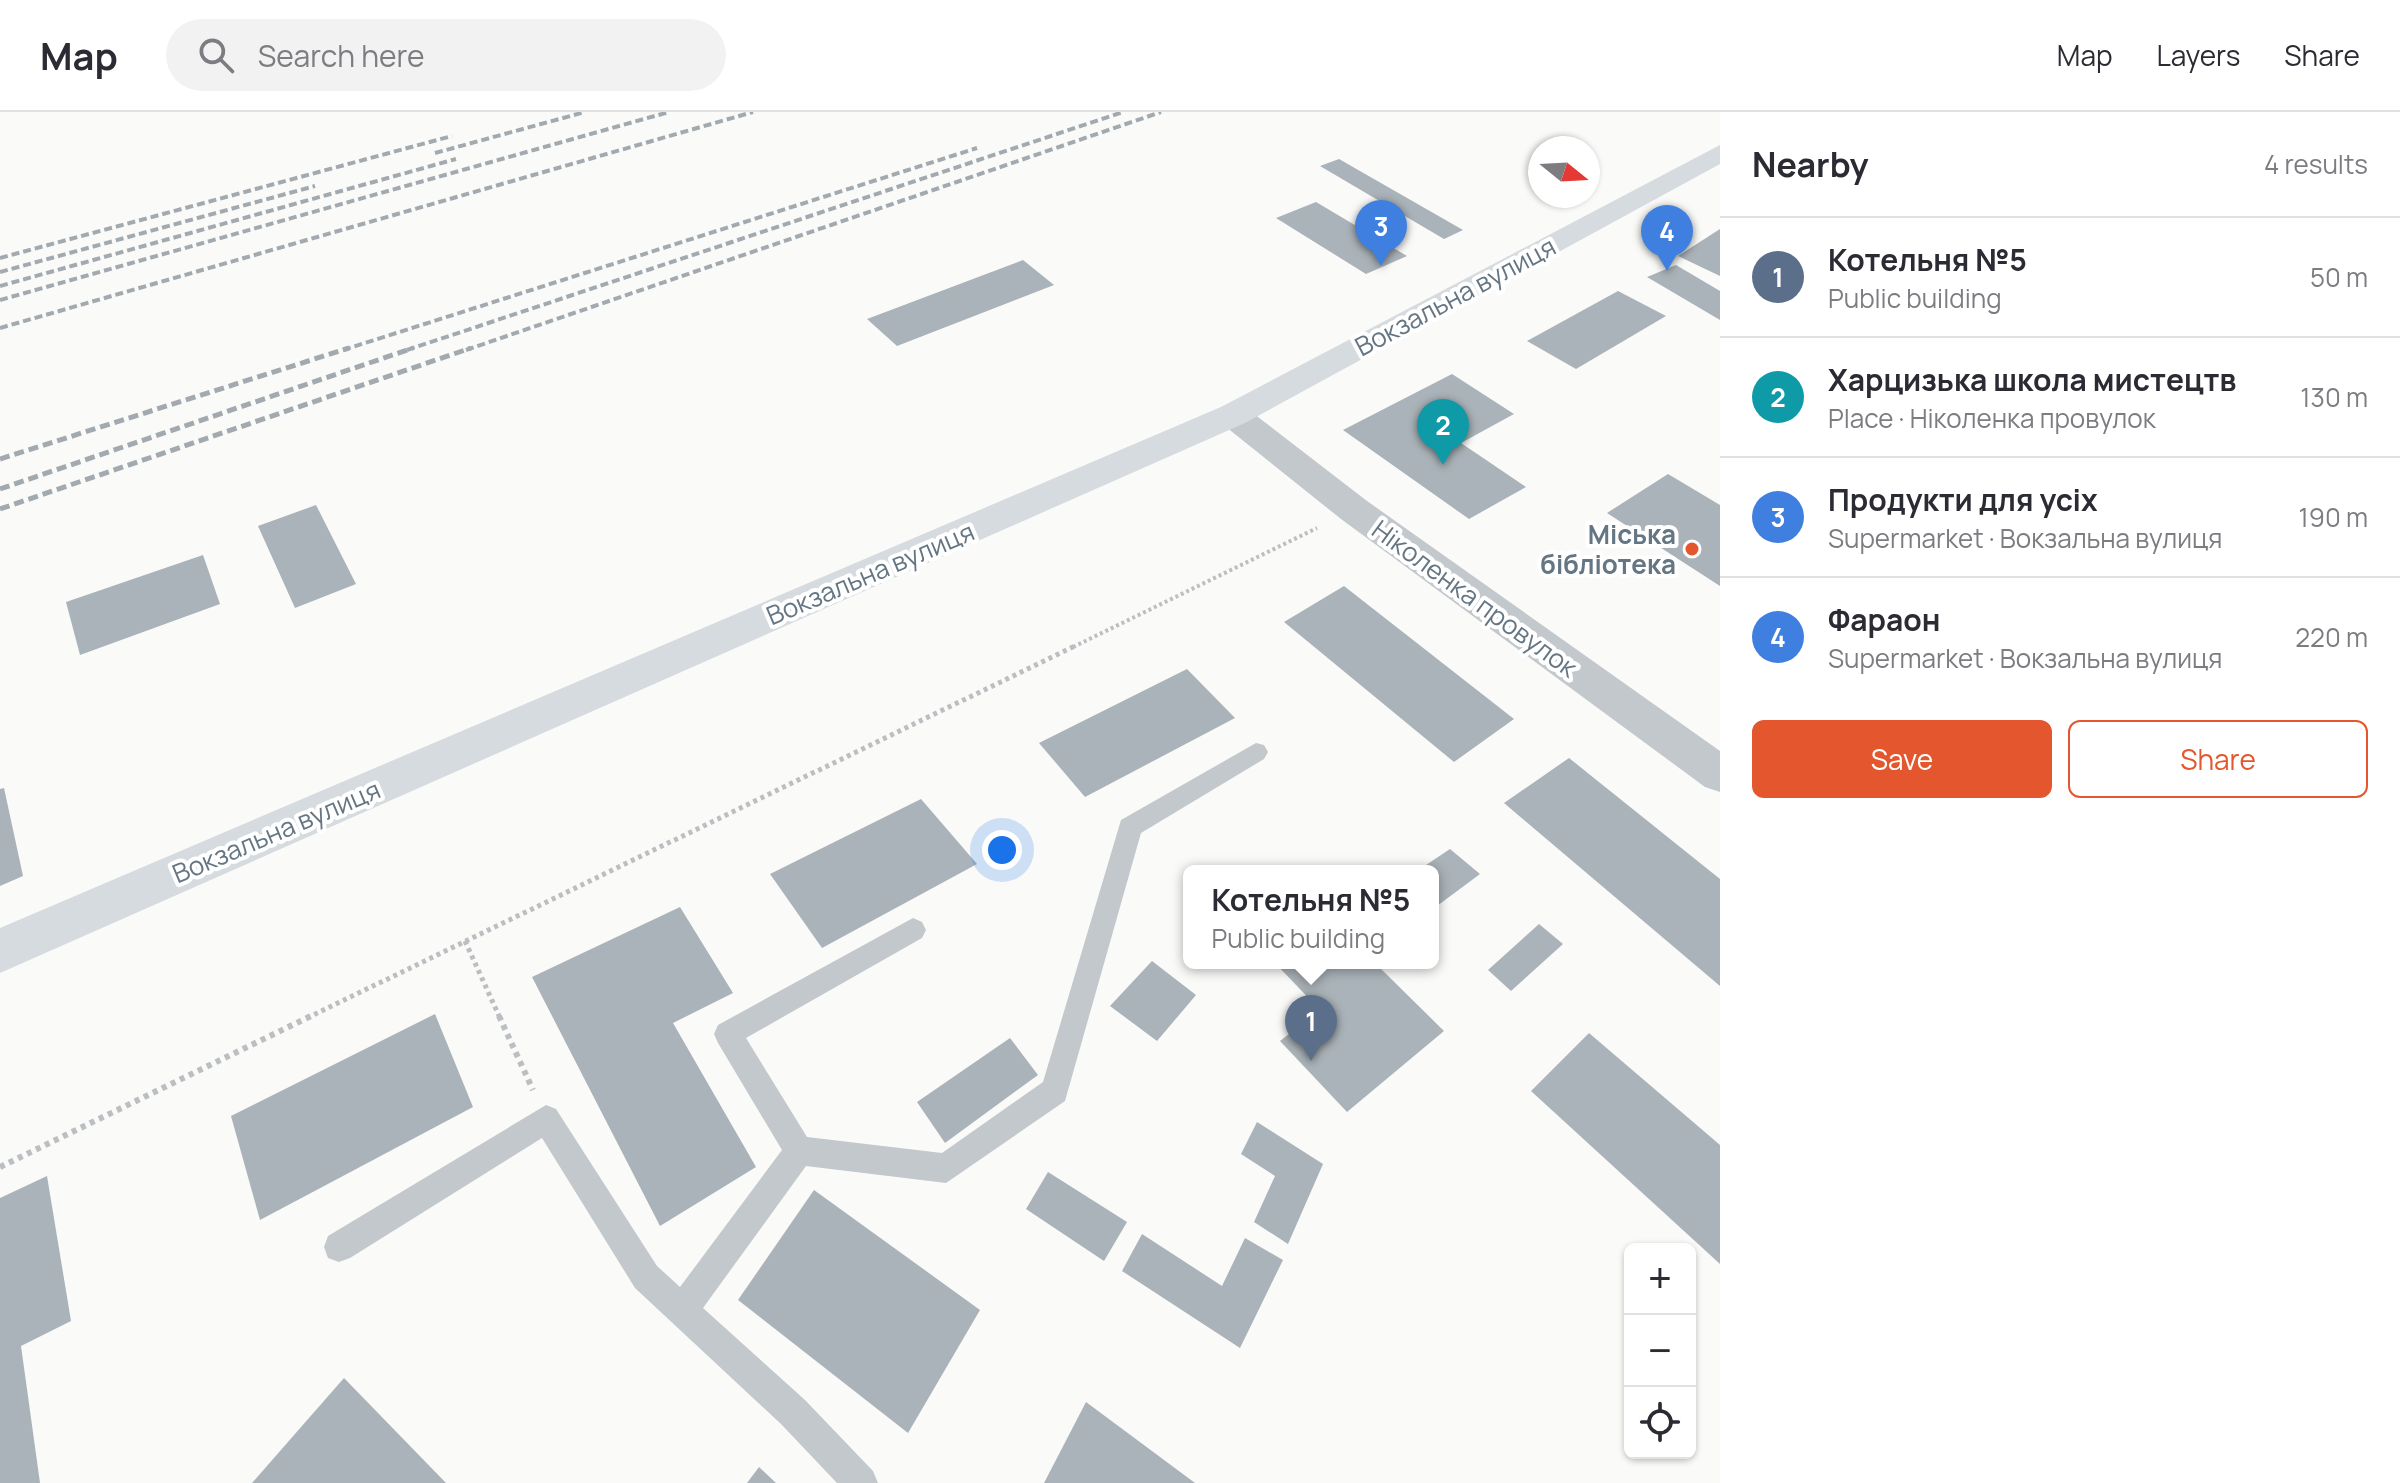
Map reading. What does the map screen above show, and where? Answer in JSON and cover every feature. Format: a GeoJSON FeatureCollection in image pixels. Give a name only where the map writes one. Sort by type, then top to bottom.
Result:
{"type":"FeatureCollection","features":[{"type":"Feature","properties":{"kind":"main road","name":"Вокзальна вулиця"},"geometry":{"type":"LineString","coordinates":[[0,951],[1233,415],[1720,153]]}},
{"type":"Feature","properties":{"kind":"street","name":"Ніколенка провулок"},"geometry":{"type":"LineString","coordinates":[[1233,415],[1354,510],[1720,774]]}},
{"type":"Feature","properties":{"kind":"lane"},"geometry":{"type":"LineString","coordinates":[[799,1151],[946,1168],[1055,1091],[1130,827],[1256,752]]}},
{"type":"Feature","properties":{"kind":"lane"},"geometry":{"type":"LineString","coordinates":[[799,1151],[728,1034],[913,930]]}},
{"type":"Feature","properties":{"kind":"lane"},"geometry":{"type":"LineString","coordinates":[[339,1247],[546,1119],[646,1277],[793,1412],[861,1483]]}},
{"type":"Feature","properties":{"kind":"lane"},"geometry":{"type":"LineString","coordinates":[[683,1310],[799,1151]]}},
{"type":"Feature","properties":{"kind":"path"},"geometry":{"type":"LineString","coordinates":[[0,1167],[1354,510]]}},
{"type":"Feature","properties":{"kind":"path"},"geometry":{"type":"LineString","coordinates":[[465,941],[546,1119]]}},
{"type":"Feature","properties":{"kind":"building"},"geometry":{"type":"Polygon","coordinates":[[[1339,159],[1463,230],[1444,239],[1320,166],[1339,159]]]}},
{"type":"Feature","properties":{"kind":"building"},"geometry":{"type":"Polygon","coordinates":[[[1316,202],[1407,256],[1366,274],[1276,218],[1316,202]]]}},
{"type":"Feature","properties":{"kind":"building"},"geometry":{"type":"Polygon","coordinates":[[[1720,229],[1720,276],[1678,256],[1720,229]]]}},
{"type":"Feature","properties":{"kind":"building"},"geometry":{"type":"Polygon","coordinates":[[[1023,260],[1054,285],[897,346],[867,319],[1023,260]]]}},
{"type":"Feature","properties":{"kind":"building"},"geometry":{"type":"Polygon","coordinates":[[[1676,265],[1720,291],[1720,320],[1647,277],[1676,265]]]}},
{"type":"Feature","properties":{"kind":"building"},"geometry":{"type":"Polygon","coordinates":[[[1618,291],[1666,316],[1576,369],[1527,341],[1618,291]]]}},
{"type":"Feature","properties":{"kind":"building"},"geometry":{"type":"Polygon","coordinates":[[[1452,374],[1514,414],[1461,443],[1526,487],[1469,519],[1343,430],[1452,374]]]}},
{"type":"Feature","properties":{"kind":"building","name":"Міська бібліотека"},"geometry":{"type":"Polygon","coordinates":[[[1668,474],[1720,505],[1720,586],[1607,513],[1668,474]]]}},
{"type":"Feature","properties":{"kind":"building"},"geometry":{"type":"Polygon","coordinates":[[[316,505],[356,584],[295,608],[258,526],[316,505]]]}},
{"type":"Feature","properties":{"kind":"building"},"geometry":{"type":"Polygon","coordinates":[[[203,555],[220,604],[80,655],[66,602],[203,555]]]}},
{"type":"Feature","properties":{"kind":"building"},"geometry":{"type":"Polygon","coordinates":[[[1344,586],[1514,719],[1454,762],[1284,622],[1344,586]]]}},
{"type":"Feature","properties":{"kind":"building"},"geometry":{"type":"Polygon","coordinates":[[[1187,669],[1235,718],[1085,797],[1039,743],[1187,669]]]}},
{"type":"Feature","properties":{"kind":"building"},"geometry":{"type":"Polygon","coordinates":[[[1569,758],[1720,879],[1720,986],[1504,803],[1569,758]]]}},
{"type":"Feature","properties":{"kind":"building"},"geometry":{"type":"Polygon","coordinates":[[[4,788],[23,876],[0,886],[0,789],[4,788]]]}},
{"type":"Feature","properties":{"kind":"building"},"geometry":{"type":"Polygon","coordinates":[[[921,799],[977,864],[822,948],[770,874],[921,799]]]}},
{"type":"Feature","properties":{"kind":"building"},"geometry":{"type":"Polygon","coordinates":[[[1450,849],[1480,874],[1439,905],[1439,865],[1426,865],[1450,849]]]}},
{"type":"Feature","properties":{"kind":"building"},"geometry":{"type":"Polygon","coordinates":[[[680,907],[733,993],[673,1023],[756,1167],[660,1226],[532,977],[680,907]]]}},
{"type":"Feature","properties":{"kind":"building"},"geometry":{"type":"Polygon","coordinates":[[[1539,924],[1563,944],[1511,991],[1488,970],[1539,924]]]}},
{"type":"Feature","properties":{"kind":"building"},"geometry":{"type":"Polygon","coordinates":[[[1152,961],[1196,995],[1157,1041],[1110,1006],[1152,961]]]}},
{"type":"Feature","properties":{"kind":"building"},"geometry":{"type":"Polygon","coordinates":[[[1281,969],[1381,969],[1444,1031],[1347,1112],[1280,1041],[1320,1010],[1281,969]]]}},
{"type":"Feature","properties":{"kind":"building"},"geometry":{"type":"Polygon","coordinates":[[[435,1014],[473,1107],[260,1220],[231,1116],[435,1014]]]}},
{"type":"Feature","properties":{"kind":"building"},"geometry":{"type":"Polygon","coordinates":[[[1589,1033],[1720,1145],[1720,1264],[1531,1091],[1589,1033]]]}},
{"type":"Feature","properties":{"kind":"building"},"geometry":{"type":"Polygon","coordinates":[[[1010,1038],[1038,1075],[945,1143],[917,1102],[1010,1038]]]}},
{"type":"Feature","properties":{"kind":"building"},"geometry":{"type":"Polygon","coordinates":[[[1257,1122],[1323,1164],[1288,1244],[1254,1222],[1275,1176],[1241,1154],[1257,1122]]]}},
{"type":"Feature","properties":{"kind":"building"},"geometry":{"type":"Polygon","coordinates":[[[1048,1172],[1127,1222],[1104,1261],[1026,1209],[1048,1172]]]}},
{"type":"Feature","properties":{"kind":"building"},"geometry":{"type":"Polygon","coordinates":[[[47,1176],[71,1321],[21,1346],[40,1483],[0,1483],[0,1198],[47,1176]]]}},
{"type":"Feature","properties":{"kind":"building"},"geometry":{"type":"Polygon","coordinates":[[[814,1190],[980,1310],[908,1433],[738,1300],[814,1190]]]}},
{"type":"Feature","properties":{"kind":"building"},"geometry":{"type":"Polygon","coordinates":[[[1142,1234],[1222,1286],[1245,1238],[1283,1260],[1240,1348],[1122,1271],[1142,1234]]]}},
{"type":"Feature","properties":{"kind":"building"},"geometry":{"type":"Polygon","coordinates":[[[344,1378],[446,1483],[252,1483],[344,1378]]]}},
{"type":"Feature","properties":{"kind":"building"},"geometry":{"type":"Polygon","coordinates":[[[1086,1402],[1195,1483],[1044,1483],[1086,1402]]]}},
{"type":"Feature","properties":{"kind":"building"},"geometry":{"type":"Polygon","coordinates":[[[759,1467],[776,1483],[747,1483],[759,1467]]]}},
{"type":"Feature","properties":{"kind":"railway"},"geometry":{"type":"LineString","coordinates":[[435,153],[585,112]]}},
{"type":"Feature","properties":{"kind":"railway"},"geometry":{"type":"LineString","coordinates":[[0,300],[669,112]]}},
{"type":"Feature","properties":{"kind":"railway"},"geometry":{"type":"LineString","coordinates":[[0,328],[753,112]]}},
{"type":"Feature","properties":{"kind":"railway"},"geometry":{"type":"LineString","coordinates":[[412,348],[1123,112]]}},
{"type":"Feature","properties":{"kind":"railway"},"geometry":{"type":"LineString","coordinates":[[466,350],[1161,112]]}},
{"type":"Feature","properties":{"kind":"railway"},"geometry":{"type":"LineString","coordinates":[[0,258],[452,136]]}},
{"type":"Feature","properties":{"kind":"railway"},"geometry":{"type":"LineString","coordinates":[[343,350],[977,148]]}},
{"type":"Feature","properties":{"kind":"railway"},"geometry":{"type":"LineString","coordinates":[[0,286],[456,159]]}},
{"type":"Feature","properties":{"kind":"railway"},"geometry":{"type":"LineString","coordinates":[[0,272],[315,186]]}},
{"type":"Feature","properties":{"kind":"railway"},"geometry":{"type":"LineString","coordinates":[[0,459],[349,348]]}},
{"type":"Feature","properties":{"kind":"railway"},"geometry":{"type":"LineString","coordinates":[[0,489],[412,348]]}},
{"type":"Feature","properties":{"kind":"railway"},"geometry":{"type":"LineString","coordinates":[[407,350],[412,348]]}},
{"type":"Feature","properties":{"kind":"railway"},"geometry":{"type":"LineString","coordinates":[[0,509],[471,348]]}},
{"type":"Feature","properties":{"kind":"place","name":"Продукти для усіх"},"geometry":{"type":"Point","coordinates":[1381,266]}},
{"type":"Feature","properties":{"kind":"place","name":"Фараон"},"geometry":{"type":"Point","coordinates":[1667,271]}},
{"type":"Feature","properties":{"kind":"place","name":"Харцизька школа мистецтв"},"geometry":{"type":"Point","coordinates":[1443,465]}},
{"type":"Feature","properties":{"kind":"place","name":"Міська бібліотека"},"geometry":{"type":"Point","coordinates":[1692,549]}},
{"type":"Feature","properties":{"kind":"place","name":"Котельня №5"},"geometry":{"type":"Point","coordinates":[1311,1061]}}]}
